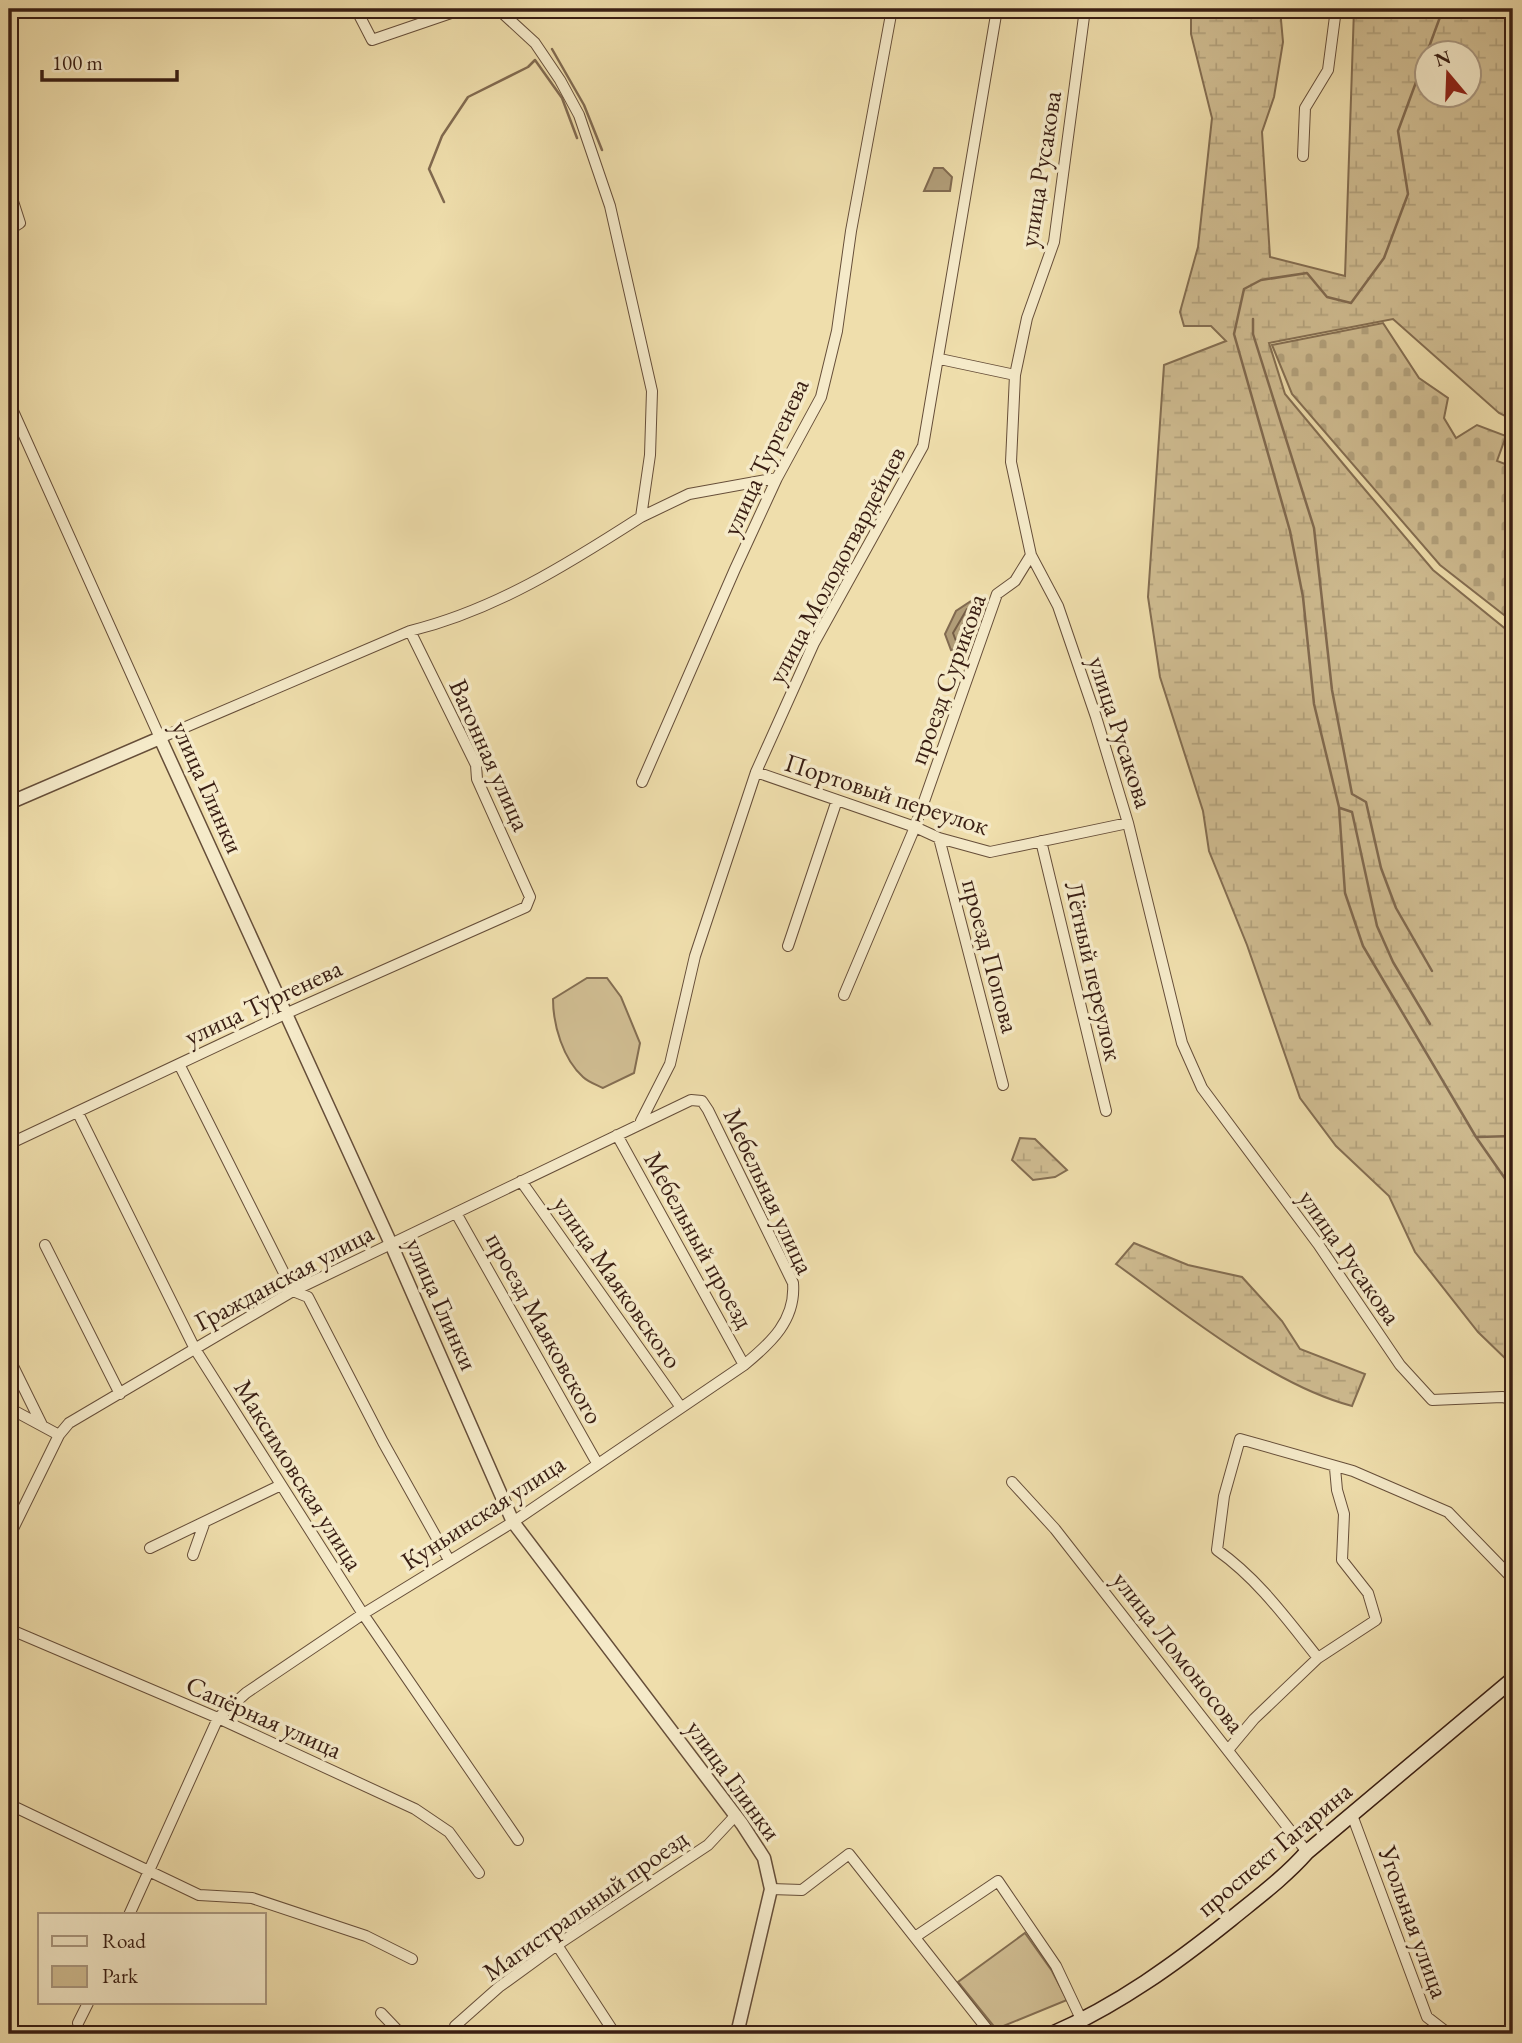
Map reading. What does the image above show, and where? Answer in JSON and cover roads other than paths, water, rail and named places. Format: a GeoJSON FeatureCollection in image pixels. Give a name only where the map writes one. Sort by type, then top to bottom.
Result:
{"type":"FeatureCollection","features":[{"type":"Feature","properties":{"kind":"main road","name":"проспект Гагарина"},"geometry":{"type":"LineString","coordinates":[[1052,2034],[1082,2021],[1166,1970],[1289,1872],[1307,1852],[1513,1679]]}},
{"type":"Feature","properties":{"kind":"street"},"geometry":{"type":"LineString","coordinates":[[356,9],[372,40],[452,13],[498,9],[536,43],[560,80],[579,115],[610,206],[652,391],[650,455],[641,517]]}},
{"type":"Feature","properties":{"kind":"street","name":"улица Тургенева"},"geometry":{"type":"LineString","coordinates":[[642,782],[777,478],[821,397],[834,344],[850,232],[891,9]]}},
{"type":"Feature","properties":{"kind":"street","name":"улица Молодогвардейцев"},"geometry":{"type":"LineString","coordinates":[[641,1122],[670,1064],[695,956],[756,772],[814,643],[923,446],[940,359],[997,9]]}},
{"type":"Feature","properties":{"kind":"street","name":"улица Русакова"},"geometry":{"type":"LineString","coordinates":[[1085,9],[1054,242],[1027,318],[1014,375],[1010,462],[1031,555],[1058,606],[1128,822],[1182,1043],[1202,1088],[1318,1244],[1400,1364],[1432,1400],[1502,1396],[1513,1399]]}},
{"type":"Feature","properties":{"kind":"street"},"geometry":{"type":"LineString","coordinates":[[1303,156],[1305,108],[1328,70],[1336,9]]}},
{"type":"Feature","properties":{"kind":"street"},"geometry":{"type":"LineString","coordinates":[[9,189],[20,223],[9,230]]}},
{"type":"Feature","properties":{"kind":"street"},"geometry":{"type":"LineString","coordinates":[[940,359],[1014,375]]}},
{"type":"Feature","properties":{"kind":"street","name":"улица Глинки"},"geometry":{"type":"LineString","coordinates":[[9,402],[391,1244],[513,1522],[736,1815],[764,1858],[771,1889]]}},
{"type":"Feature","properties":{"kind":"street"},"geometry":{"type":"LineString","coordinates":[[9,803],[410,631],[452,621],[503,598],[579,557],[641,517],[689,495],[777,478]]}},
{"type":"Feature","properties":{"kind":"street","name":"проезд Сурикова"},"geometry":{"type":"LineString","coordinates":[[915,827],[997,594],[1015,581],[1031,555]]}},
{"type":"Feature","properties":{"kind":"street","name":"Вагонная улица"},"geometry":{"type":"LineString","coordinates":[[410,631],[476,765],[477,779],[530,897]]}},
{"type":"Feature","properties":{"kind":"street","name":"Портовый переулок"},"geometry":{"type":"LineString","coordinates":[[756,772],[915,827],[939,838],[990,852],[1128,822]]}},
{"type":"Feature","properties":{"kind":"street"},"geometry":{"type":"LineString","coordinates":[[788,946],[837,800]]}},
{"type":"Feature","properties":{"kind":"street"},"geometry":{"type":"LineString","coordinates":[[844,995],[915,827]]}},
{"type":"Feature","properties":{"kind":"street","name":"проезд Попова"},"geometry":{"type":"LineString","coordinates":[[939,838],[1003,1085]]}},
{"type":"Feature","properties":{"kind":"street","name":"Лётный переулок"},"geometry":{"type":"LineString","coordinates":[[1041,841],[1105,1111]]}},
{"type":"Feature","properties":{"kind":"street","name":"улица Тургенева"},"geometry":{"type":"LineString","coordinates":[[9,1144],[285,1014],[526,907],[530,897]]}},
{"type":"Feature","properties":{"kind":"street"},"geometry":{"type":"LineString","coordinates":[[179,1063],[293,1291],[308,1297],[383,1442],[449,1560]]}},
{"type":"Feature","properties":{"kind":"street","name":"Гражданская улица"},"geometry":{"type":"LineString","coordinates":[[9,1537],[12,1521],[59,1435],[69,1423],[293,1291],[641,1122],[691,1100],[702,1101]]}},
{"type":"Feature","properties":{"kind":"street","name":"Мебельная улица"},"geometry":{"type":"LineString","coordinates":[[702,1101],[793,1283],[794,1299]]}},
{"type":"Feature","properties":{"kind":"street","name":"Максимовская улица"},"geometry":{"type":"LineString","coordinates":[[78,1113],[195,1349],[363,1614],[518,1840]]}},
{"type":"Feature","properties":{"kind":"street","name":"Мебельный проезд"},"geometry":{"type":"LineString","coordinates":[[617,1135],[744,1365]]}},
{"type":"Feature","properties":{"kind":"street","name":"улица Маяковского"},"geometry":{"type":"LineString","coordinates":[[521,1181],[680,1406]]}},
{"type":"Feature","properties":{"kind":"street","name":"проезд Маяковского"},"geometry":{"type":"LineString","coordinates":[[456,1213],[597,1464]]}},
{"type":"Feature","properties":{"kind":"street"},"geometry":{"type":"LineString","coordinates":[[45,1245],[120,1394]]}},
{"type":"Feature","properties":{"kind":"street","name":"Куньинская улица"},"geometry":{"type":"LineString","coordinates":[[130,1913],[218,1718],[246,1693],[363,1614],[513,1522],[744,1365],[769,1345],[788,1318],[794,1299]]}},
{"type":"Feature","properties":{"kind":"street"},"geometry":{"type":"LineString","coordinates":[[9,1358],[42,1425]]}},
{"type":"Feature","properties":{"kind":"street"},"geometry":{"type":"LineString","coordinates":[[9,1408],[59,1435]]}},
{"type":"Feature","properties":{"kind":"street"},"geometry":{"type":"LineString","coordinates":[[1318,1658],[1243,1568],[1217,1550],[1224,1496],[1240,1439],[1353,1471],[1448,1512],[1513,1580]]}},
{"type":"Feature","properties":{"kind":"street"},"geometry":{"type":"LineString","coordinates":[[1228,1750],[1254,1719],[1318,1658],[1376,1620],[1368,1592],[1342,1560],[1344,1514],[1337,1490],[1335,1468]]}},
{"type":"Feature","properties":{"kind":"street","name":"улица Ломоносова"},"geometry":{"type":"LineString","coordinates":[[1012,1482],[1055,1530],[1307,1852]]}},
{"type":"Feature","properties":{"kind":"street"},"geometry":{"type":"LineString","coordinates":[[150,1548],[281,1485]]}},
{"type":"Feature","properties":{"kind":"street"},"geometry":{"type":"LineString","coordinates":[[193,1555],[204,1524]]}},
{"type":"Feature","properties":{"kind":"street","name":"Сапёрная улица"},"geometry":{"type":"LineString","coordinates":[[9,1629],[218,1718],[415,1810],[449,1832],[480,1873]]}},
{"type":"Feature","properties":{"kind":"street"},"geometry":{"type":"LineString","coordinates":[[17,1808],[199,1895],[252,1898],[366,1936],[412,1959]]}},
{"type":"Feature","properties":{"kind":"street","name":"Магистральный проезд"},"geometry":{"type":"LineString","coordinates":[[454,2026],[499,1987],[557,1945],[708,1845],[736,1815]]}},
{"type":"Feature","properties":{"kind":"street","name":"Угольная улица"},"geometry":{"type":"LineString","coordinates":[[1352,1815],[1427,2017],[1449,2034]]}},
{"type":"Feature","properties":{"kind":"street"},"geometry":{"type":"LineString","coordinates":[[737,2034],[771,1889],[802,1890],[849,1854],[991,2034]]}},
{"type":"Feature","properties":{"kind":"street"},"geometry":{"type":"LineString","coordinates":[[915,1937],[998,1881],[1056,1966],[1082,2021]]}},
{"type":"Feature","properties":{"kind":"street"},"geometry":{"type":"LineString","coordinates":[[557,1945],[615,2034]]}},
{"type":"Feature","properties":{"kind":"street"},"geometry":{"type":"LineString","coordinates":[[78,2023],[88,2004]]}},
{"type":"Feature","properties":{"kind":"street"},"geometry":{"type":"LineString","coordinates":[[381,2013],[401,2034]]}},
{"type":"Feature","properties":{"kind":"water"},"geometry":{"type":"Polygon","coordinates":[[[934,168],[943,168],[952,177],[950,191],[924,191],[934,168]]]}},
{"type":"Feature","properties":{"kind":"water"},"geometry":{"type":"Polygon","coordinates":[[[971,601],[982,611],[976,631],[965,647],[951,650],[945,634],[956,611],[971,601]]]}},
{"type":"Feature","properties":{"kind":"waterway"},"geometry":{"type":"LineString","coordinates":[[1443,9],[1398,131],[1408,194],[1384,258],[1351,303],[1327,297],[1307,273],[1261,280],[1244,289],[1234,334],[1290,531],[1303,597],[1314,704],[1339,807],[1345,893],[1363,946],[1476,1137],[1513,1190]]}},
{"type":"Feature","properties":{"kind":"waterway"},"geometry":{"type":"LineString","coordinates":[[552,49],[584,105],[602,150]]}},
{"type":"Feature","properties":{"kind":"waterway"},"geometry":{"type":"LineString","coordinates":[[444,202],[429,169],[442,136],[468,97],[528,67],[535,60],[562,98],[577,138]]}},
{"type":"Feature","properties":{"kind":"waterway"},"geometry":{"type":"LineString","coordinates":[[1253,319],[1253,334],[1314,528],[1332,690],[1352,794],[1366,802],[1381,868],[1396,908],[1432,971]]}},
{"type":"Feature","properties":{"kind":"waterway"},"geometry":{"type":"LineString","coordinates":[[1340,808],[1352,812],[1377,926],[1393,962],[1430,1024]]}},
{"type":"Feature","properties":{"kind":"waterway"},"geometry":{"type":"LineString","coordinates":[[1478,1137],[1513,1136]]}}]}
